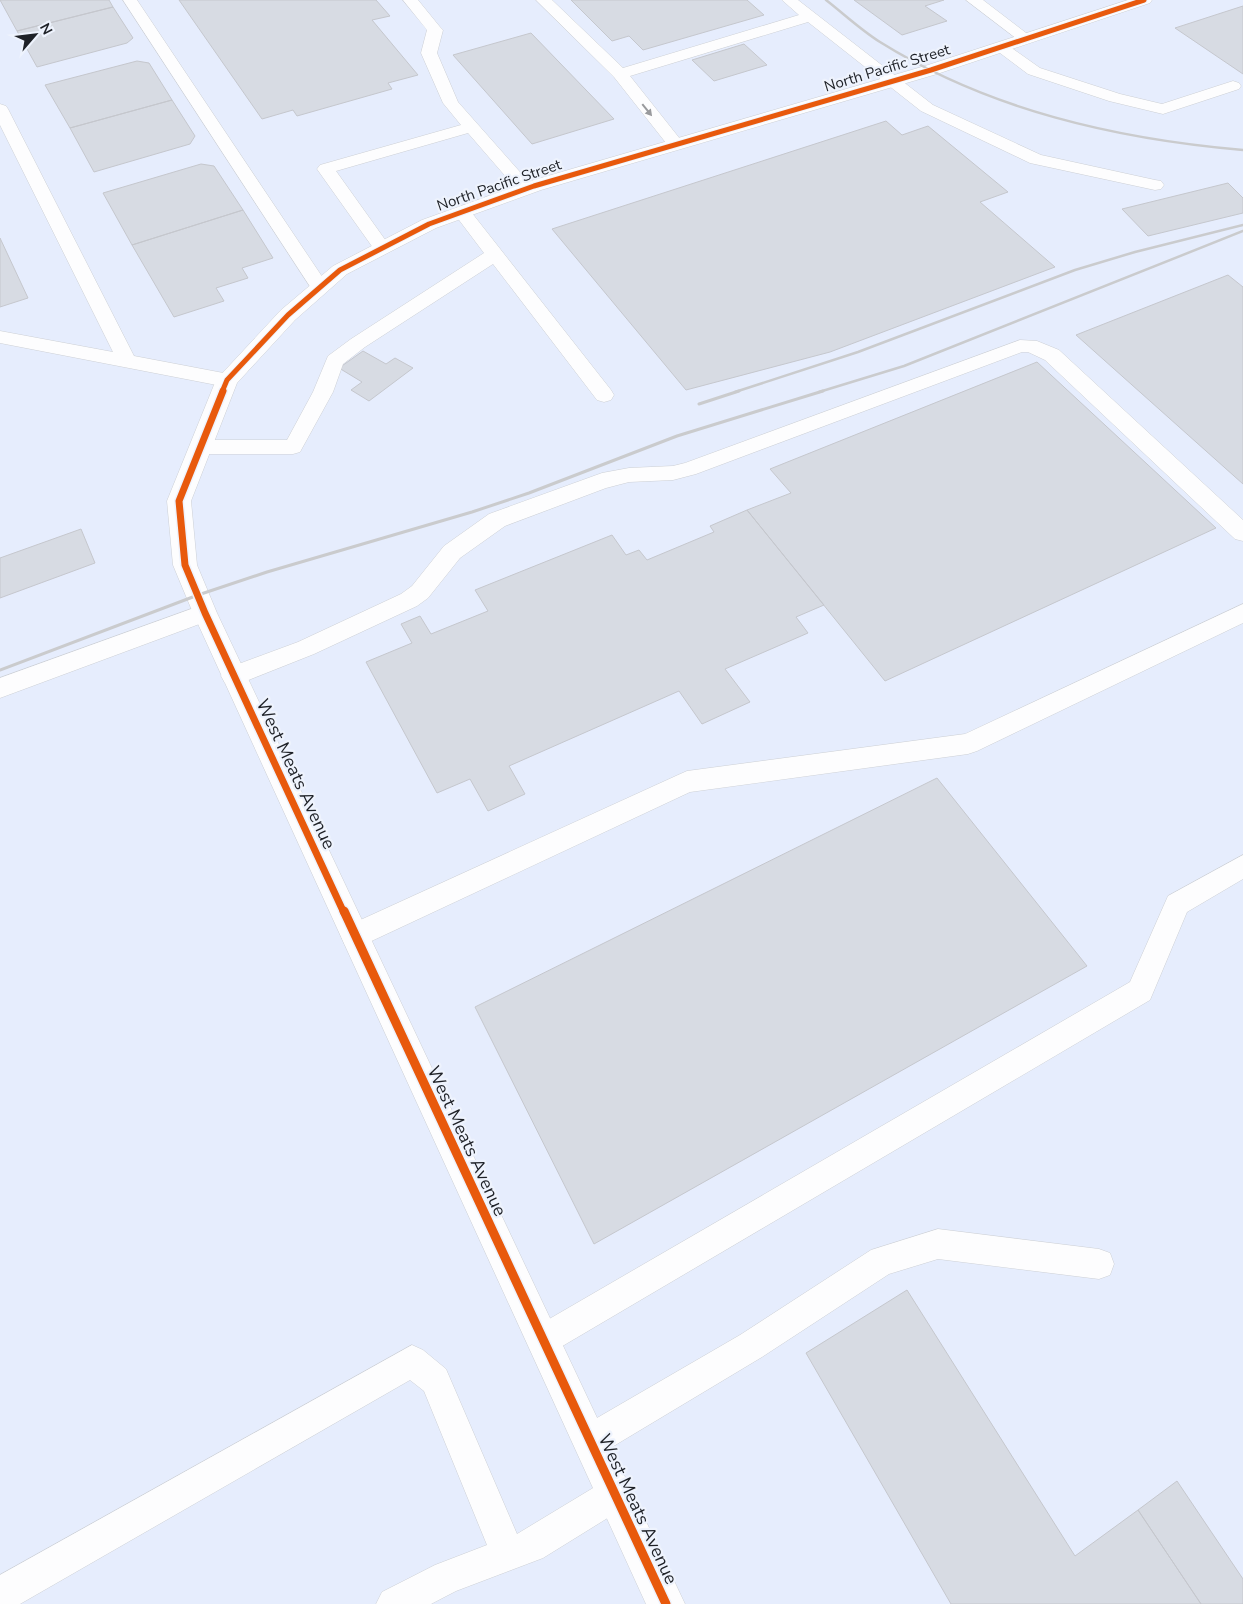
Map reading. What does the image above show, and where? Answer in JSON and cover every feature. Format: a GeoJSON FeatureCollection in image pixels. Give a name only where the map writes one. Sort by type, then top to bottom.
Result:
{"type":"FeatureCollection","features":[{"type":"Feature","properties":{"kind":"street","name":"North Pacific Street"},"geometry":{"type":"LineString","coordinates":[[237,684],[185,565],[179,501],[227,380],[288,315],[340,270],[429,224],[526,189],[892,82],[1144,0]]}},
{"type":"Feature","properties":{"kind":"street","name":"West Meats Avenue"},"geometry":{"type":"LineString","coordinates":[[237,684],[666,1604]]}},
{"type":"Feature","properties":{"kind":"lane"},"geometry":{"type":"LineString","coordinates":[[130,0],[320,287]]}},
{"type":"Feature","properties":{"kind":"lane"},"geometry":{"type":"LineString","coordinates":[[410,0],[436,30],[429,53],[451,103],[526,189]]}},
{"type":"Feature","properties":{"kind":"lane"},"geometry":{"type":"LineString","coordinates":[[543,0],[620,74],[645,108],[676,144]]}},
{"type":"Feature","properties":{"kind":"lane"},"geometry":{"type":"LineString","coordinates":[[788,0],[927,108],[1036,159],[1155,185]]}},
{"type":"Feature","properties":{"kind":"lane"},"geometry":{"type":"LineString","coordinates":[[973,0],[1026,39]]}},
{"type":"Feature","properties":{"kind":"lane"},"geometry":{"type":"LineString","coordinates":[[620,74],[810,17]]}},
{"type":"Feature","properties":{"kind":"lane"},"geometry":{"type":"LineString","coordinates":[[1001,47],[1034,72],[1115,98],[1163,109],[1233,86]]}},
{"type":"Feature","properties":{"kind":"lane"},"geometry":{"type":"LineString","coordinates":[[0,109],[127,361]]}},
{"type":"Feature","properties":{"kind":"lane"},"geometry":{"type":"LineString","coordinates":[[382,248],[326,169],[472,128]]}},
{"type":"Feature","properties":{"kind":"lane"},"geometry":{"type":"LineString","coordinates":[[462,212],[604,394]]}},
{"type":"Feature","properties":{"kind":"lane"},"geometry":{"type":"LineString","coordinates":[[201,447],[294,447],[323,392],[335,361],[358,343],[495,254]]}},
{"type":"Feature","properties":{"kind":"lane"},"geometry":{"type":"LineString","coordinates":[[0,337],[227,380]]}},
{"type":"Feature","properties":{"kind":"lane"},"geometry":{"type":"LineString","coordinates":[[237,684],[306,648],[409,600],[420,592],[452,552],[498,520],[602,481],[630,475],[673,473],[690,469],[1020,346],[1030,346],[1052,355],[1243,533]]}},
{"type":"Feature","properties":{"kind":"lane"},"geometry":{"type":"LineString","coordinates":[[0,688],[205,613]]}},
{"type":"Feature","properties":{"kind":"lane"},"geometry":{"type":"LineString","coordinates":[[354,936],[687,782],[968,744],[1243,613]]}},
{"type":"Feature","properties":{"kind":"lane"},"geometry":{"type":"LineString","coordinates":[[543,1340],[1140,991],[1177,904],[1243,866]]}},
{"type":"Feature","properties":{"kind":"lane"},"geometry":{"type":"LineString","coordinates":[[590,1441],[751,1346],[882,1261],[938,1244],[1100,1264]]}},
{"type":"Feature","properties":{"kind":"lane"},"geometry":{"type":"LineString","coordinates":[[2,1604],[6,1591],[412,1361],[435,1380],[508,1555]]}},
{"type":"Feature","properties":{"kind":"lane"},"geometry":{"type":"LineString","coordinates":[[394,1604],[447,1578],[531,1546],[615,1494]]}},
{"type":"Feature","properties":{"kind":"shaded area"},"geometry":{"type":"Polygon","coordinates":[[[0,0],[1243,0],[1243,1604],[0,1604],[0,0]]]}},
{"type":"Feature","properties":{"kind":"building"},"geometry":{"type":"Polygon","coordinates":[[[0,0],[109,0],[113,7],[17,31],[0,0]]]}},
{"type":"Feature","properties":{"kind":"building"},"geometry":{"type":"Polygon","coordinates":[[[179,0],[376,0],[390,16],[372,20],[418,75],[388,83],[392,89],[297,116],[293,110],[262,119],[179,0]]]}},
{"type":"Feature","properties":{"kind":"building"},"geometry":{"type":"Polygon","coordinates":[[[571,0],[747,0],[764,15],[643,50],[629,36],[612,41],[571,0]]]}},
{"type":"Feature","properties":{"kind":"building"},"geometry":{"type":"Polygon","coordinates":[[[854,0],[944,0],[925,6],[947,21],[902,35],[854,0]]]}},
{"type":"Feature","properties":{"kind":"building"},"geometry":{"type":"Polygon","coordinates":[[[1243,6],[1243,74],[1175,28],[1243,6]]]}},
{"type":"Feature","properties":{"kind":"building"},"geometry":{"type":"Polygon","coordinates":[[[113,7],[133,38],[127,43],[37,67],[17,31],[113,7]]]}},
{"type":"Feature","properties":{"kind":"building"},"geometry":{"type":"Polygon","coordinates":[[[531,33],[614,119],[532,144],[453,55],[531,33]]]}},
{"type":"Feature","properties":{"kind":"building"},"geometry":{"type":"Polygon","coordinates":[[[744,44],[767,65],[714,81],[692,60],[744,44]]]}},
{"type":"Feature","properties":{"kind":"building"},"geometry":{"type":"Polygon","coordinates":[[[137,61],[149,63],[172,100],[70,128],[45,85],[137,61]]]}},
{"type":"Feature","properties":{"kind":"building"},"geometry":{"type":"Polygon","coordinates":[[[172,100],[195,136],[190,144],[94,172],[70,128],[172,100]]]}},
{"type":"Feature","properties":{"kind":"building"},"geometry":{"type":"Polygon","coordinates":[[[886,121],[902,135],[928,126],[1008,192],[980,202],[1055,267],[830,352],[686,390],[552,229],[886,121]]]}},
{"type":"Feature","properties":{"kind":"building"},"geometry":{"type":"Polygon","coordinates":[[[201,164],[214,166],[243,210],[132,245],[103,193],[201,164]]]}},
{"type":"Feature","properties":{"kind":"building"},"geometry":{"type":"Polygon","coordinates":[[[1228,183],[1243,198],[1243,213],[1148,236],[1122,209],[1228,183]]]}},
{"type":"Feature","properties":{"kind":"building"},"geometry":{"type":"Polygon","coordinates":[[[243,210],[273,258],[242,268],[248,278],[216,288],[224,301],[174,317],[132,245],[243,210]]]}},
{"type":"Feature","properties":{"kind":"building"},"geometry":{"type":"Polygon","coordinates":[[[0,238],[28,298],[0,307],[0,238]]]}},
{"type":"Feature","properties":{"kind":"building"},"geometry":{"type":"Polygon","coordinates":[[[1228,275],[1243,287],[1243,484],[1076,335],[1228,275]]]}},
{"type":"Feature","properties":{"kind":"building"},"geometry":{"type":"Polygon","coordinates":[[[363,351],[386,364],[395,358],[413,368],[369,401],[351,390],[362,382],[339,368],[363,351]]]}},
{"type":"Feature","properties":{"kind":"building"},"geometry":{"type":"Polygon","coordinates":[[[1037,362],[1216,528],[885,681],[747,510],[791,493],[770,469],[1037,362]]]}},
{"type":"Feature","properties":{"kind":"building"},"geometry":{"type":"Polygon","coordinates":[[[747,510],[824,605],[796,617],[808,633],[725,669],[750,702],[702,724],[679,691],[509,766],[525,794],[488,811],[470,779],[437,793],[366,662],[412,643],[401,624],[420,616],[431,634],[488,611],[475,590],[612,535],[626,555],[639,550],[647,560],[714,532],[710,526],[747,510]]]}},
{"type":"Feature","properties":{"kind":"building"},"geometry":{"type":"Polygon","coordinates":[[[81,529],[95,563],[0,598],[0,558],[81,529]]]}},
{"type":"Feature","properties":{"kind":"building"},"geometry":{"type":"Polygon","coordinates":[[[937,778],[1087,966],[594,1244],[475,1007],[937,778]]]}},
{"type":"Feature","properties":{"kind":"building"},"geometry":{"type":"Polygon","coordinates":[[[907,1290],[1075,1556],[1138,1510],[1201,1604],[951,1604],[806,1353],[907,1290]]]}},
{"type":"Feature","properties":{"kind":"building"},"geometry":{"type":"Polygon","coordinates":[[[1177,1481],[1243,1579],[1243,1604],[1201,1604],[1138,1510],[1177,1481]]]}},
{"type":"Feature","properties":{"kind":"railway"},"geometry":{"type":"LineString","coordinates":[[826,0],[880,42],[922,66],[965,86],[1009,103],[1101,129],[1195,145],[1243,150]]}},
{"type":"Feature","properties":{"kind":"railway"},"geometry":{"type":"LineString","coordinates":[[735,392],[858,352],[1075,270],[1135,252],[1243,225]]}},
{"type":"Feature","properties":{"kind":"railway"},"geometry":{"type":"LineString","coordinates":[[819,392],[904,366],[1243,231]]}},
{"type":"Feature","properties":{"kind":"railway"},"geometry":{"type":"LineString","coordinates":[[699,404],[739,391]]}},
{"type":"Feature","properties":{"kind":"railway"},"geometry":{"type":"LineString","coordinates":[[0,670],[198,595],[267,572],[472,512],[529,493],[677,436],[823,391]]}},
{"type":"Feature","properties":{"kind":"cycle path"},"geometry":{"type":"LineString","coordinates":[[666,1604],[205,613],[185,565],[179,501],[227,380],[288,315],[340,270],[429,224],[534,186],[931,70],[1144,0]]}}]}
